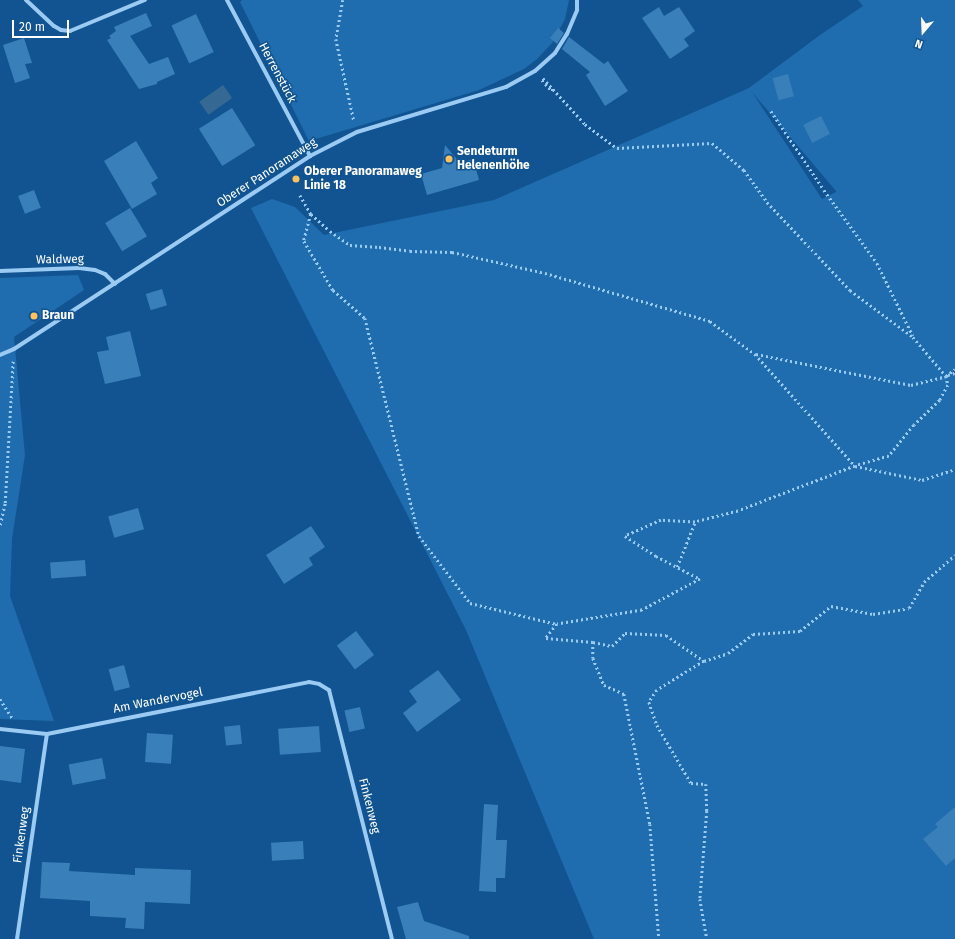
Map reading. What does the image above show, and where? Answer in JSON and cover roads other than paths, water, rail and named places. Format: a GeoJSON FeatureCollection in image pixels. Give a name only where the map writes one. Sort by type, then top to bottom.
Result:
{"type":"FeatureCollection","features":[{"type":"Feature","properties":{"kind":"street"},"geometry":{"type":"LineString","coordinates":[[26,0],[54,26],[61,30],[70,31],[145,0]]}},
{"type":"Feature","properties":{"kind":"street","name":"Herrenstück"},"geometry":{"type":"LineString","coordinates":[[227,0],[310,156]]}},
{"type":"Feature","properties":{"kind":"street","name":"Oberer Panoramaweg"},"geometry":{"type":"LineString","coordinates":[[0,355],[14,349],[310,156],[357,132],[506,87],[535,71],[555,52],[567,34],[577,10],[577,0]]}},
{"type":"Feature","properties":{"kind":"street","name":"Waldweg"},"geometry":{"type":"LineString","coordinates":[[0,271],[79,268],[95,270],[105,274],[115,284]]}},
{"type":"Feature","properties":{"kind":"street","name":"Am Wandervogel"},"geometry":{"type":"LineString","coordinates":[[0,729],[46,734],[309,682],[319,684]]}},
{"type":"Feature","properties":{"kind":"street","name":"Finkenweg"},"geometry":{"type":"LineString","coordinates":[[319,684],[329,690],[392,939]]}},
{"type":"Feature","properties":{"kind":"street","name":"Finkenweg"},"geometry":{"type":"LineString","coordinates":[[17,939],[46,734]]}},
{"type":"Feature","properties":{"kind":"place","name":"Sendeturm Helenenhöhe"},"geometry":{"type":"Point","coordinates":[449,159]}},
{"type":"Feature","properties":{"kind":"place","name":"Oberer Panoramaweg Linie 18"},"geometry":{"type":"Point","coordinates":[296,179]}},
{"type":"Feature","properties":{"kind":"place","name":"Braun"},"geometry":{"type":"Point","coordinates":[34,316]}}]}
